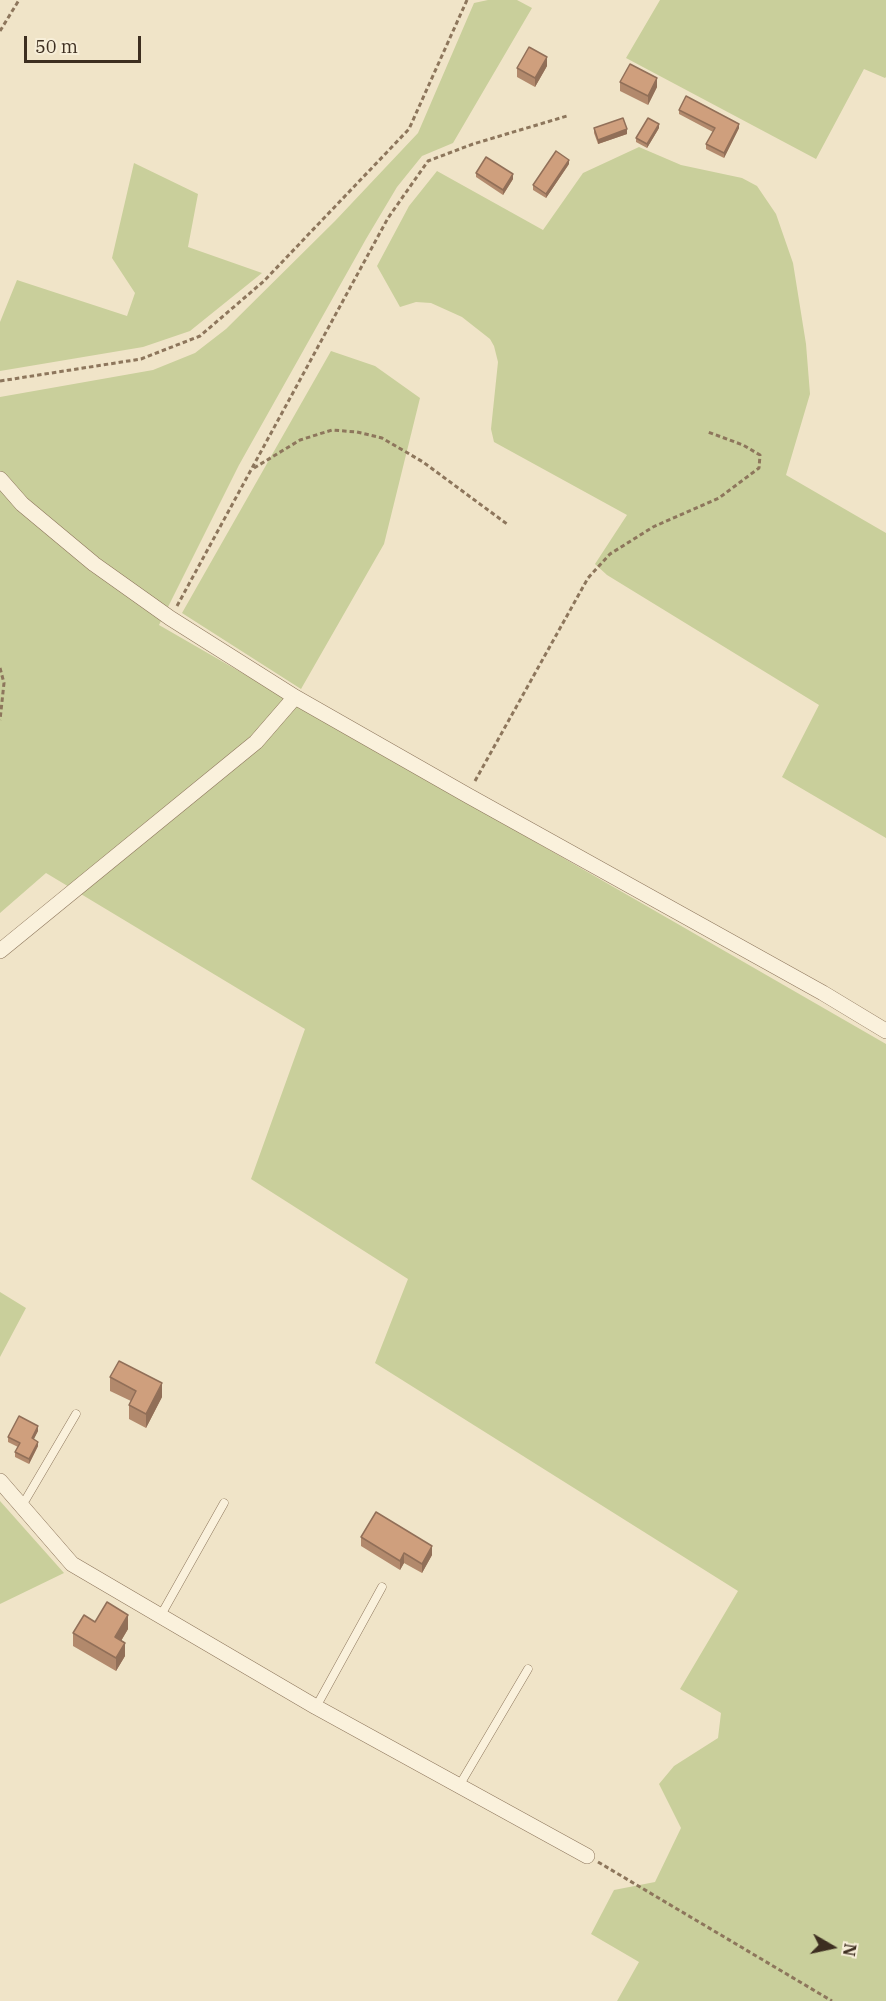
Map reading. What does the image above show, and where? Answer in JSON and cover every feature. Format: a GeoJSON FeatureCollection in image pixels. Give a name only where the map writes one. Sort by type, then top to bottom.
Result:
{"type":"FeatureCollection","features":[{"type":"Feature","properties":{"kind":"street"},"geometry":{"type":"LineString","coordinates":[[0,478],[22,504],[85,556],[170,618],[295,697],[813,987],[886,1031]]}},
{"type":"Feature","properties":{"kind":"street"},"geometry":{"type":"LineString","coordinates":[[0,951],[256,742],[295,697]]}},
{"type":"Feature","properties":{"kind":"street"},"geometry":{"type":"LineString","coordinates":[[0,1481],[72,1564],[316,1707],[587,1856]]}},
{"type":"Feature","properties":{"kind":"lane"},"geometry":{"type":"LineString","coordinates":[[21,1505],[76,1414]]}},
{"type":"Feature","properties":{"kind":"lane"},"geometry":{"type":"LineString","coordinates":[[161,1615],[224,1503]]}},
{"type":"Feature","properties":{"kind":"lane"},"geometry":{"type":"LineString","coordinates":[[316,1707],[382,1587]]}},
{"type":"Feature","properties":{"kind":"lane"},"geometry":{"type":"LineString","coordinates":[[459,1786],[528,1669]]}},
{"type":"Feature","properties":{"kind":"path"},"geometry":{"type":"LineString","coordinates":[[0,31],[19,0]]}},
{"type":"Feature","properties":{"kind":"path"},"geometry":{"type":"LineString","coordinates":[[0,381],[141,359],[200,336],[264,281],[409,129],[466,0]]}},
{"type":"Feature","properties":{"kind":"path"},"geometry":{"type":"LineString","coordinates":[[170,618],[388,218],[428,161],[473,144],[567,116]]}},
{"type":"Feature","properties":{"kind":"path"},"geometry":{"type":"LineString","coordinates":[[252,469],[300,440],[332,430],[357,432],[382,438],[423,462],[507,524]]}},
{"type":"Feature","properties":{"kind":"path"},"geometry":{"type":"LineString","coordinates":[[467,795],[588,578],[610,554],[653,527],[718,498],[759,468],[760,455],[743,445],[708,432]]}},
{"type":"Feature","properties":{"kind":"path"},"geometry":{"type":"LineString","coordinates":[[0,669],[4,683],[0,720]]}},
{"type":"Feature","properties":{"kind":"path"},"geometry":{"type":"LineString","coordinates":[[587,1856],[831,2001]]}},
{"type":"Feature","properties":{"kind":"path"},"geometry":{"type":"LineString","coordinates":[[820,2001],[823,1996]]}},
{"type":"Feature","properties":{"kind":"green space"},"geometry":{"type":"Polygon","coordinates":[[[488,0],[517,0],[532,8],[453,143],[422,156],[397,187],[239,465],[159,625],[886,1044],[886,2001],[617,2001],[639,1962],[591,1934],[614,1890],[655,1882],[681,1828],[659,1784],[674,1766],[718,1738],[721,1713],[680,1689],[738,1591],[375,1363],[408,1279],[251,1179],[305,1029],[46,873],[0,913],[0,397],[153,370],[195,353],[226,329],[335,221],[418,133],[474,3],[488,0]]]}},
{"type":"Feature","properties":{"kind":"green space"},"geometry":{"type":"Polygon","coordinates":[[[660,0],[886,0],[886,77],[864,69],[816,159],[626,58],[660,0]]]}},
{"type":"Feature","properties":{"kind":"green space"},"geometry":{"type":"Polygon","coordinates":[[[639,147],[681,165],[742,178],[757,186],[776,214],[793,263],[806,344],[810,394],[786,475],[886,533],[886,838],[782,777],[819,705],[607,575],[595,564],[627,515],[494,442],[491,429],[498,362],[490,339],[462,317],[431,303],[416,302],[400,307],[377,266],[409,206],[437,171],[543,230],[583,173],[639,147]]]}},
{"type":"Feature","properties":{"kind":"green space"},"geometry":{"type":"Polygon","coordinates":[[[134,163],[198,194],[188,247],[262,273],[190,331],[143,347],[0,371],[0,322],[17,280],[127,316],[135,293],[112,258],[134,163]]]}},
{"type":"Feature","properties":{"kind":"green space"},"geometry":{"type":"Polygon","coordinates":[[[331,351],[375,366],[420,398],[384,544],[301,689],[182,613],[331,351]]]}},
{"type":"Feature","properties":{"kind":"green space"},"geometry":{"type":"Polygon","coordinates":[[[0,1292],[26,1308],[0,1357],[0,1292]]]}},
{"type":"Feature","properties":{"kind":"green space"},"geometry":{"type":"Polygon","coordinates":[[[0,1501],[64,1573],[0,1604],[0,1501]]]}},
{"type":"Feature","properties":{"kind":"building"},"geometry":{"type":"Polygon","coordinates":[[[529,47],[547,57],[535,78],[517,68],[529,47]]]}},
{"type":"Feature","properties":{"kind":"building"},"geometry":{"type":"Polygon","coordinates":[[[630,64],[657,78],[648,96],[620,82],[630,64]]]}},
{"type":"Feature","properties":{"kind":"building"},"geometry":{"type":"Polygon","coordinates":[[[686,96],[739,124],[724,153],[706,144],[715,128],[679,110],[686,96]]]}},
{"type":"Feature","properties":{"kind":"building"},"geometry":{"type":"Polygon","coordinates":[[[623,118],[627,129],[598,140],[594,128],[623,118]]]}},
{"type":"Feature","properties":{"kind":"building"},"geometry":{"type":"Polygon","coordinates":[[[648,118],[659,124],[647,144],[636,138],[648,118]]]}},
{"type":"Feature","properties":{"kind":"building"},"geometry":{"type":"Polygon","coordinates":[[[556,151],[569,160],[546,194],[533,185],[556,151]]]}},
{"type":"Feature","properties":{"kind":"building"},"geometry":{"type":"Polygon","coordinates":[[[486,157],[513,174],[503,190],[476,173],[486,157]]]}},
{"type":"Feature","properties":{"kind":"building"},"geometry":{"type":"Polygon","coordinates":[[[119,1361],[162,1383],[146,1414],[129,1405],[136,1391],[110,1377],[119,1361]]]}},
{"type":"Feature","properties":{"kind":"building"},"geometry":{"type":"Polygon","coordinates":[[[19,1416],[38,1426],[32,1438],[38,1442],[29,1459],[15,1452],[20,1443],[8,1437],[19,1416]]]}},
{"type":"Feature","properties":{"kind":"building"},"geometry":{"type":"Polygon","coordinates":[[[376,1512],[432,1546],[422,1564],[404,1553],[400,1561],[361,1537],[376,1512]]]}},
{"type":"Feature","properties":{"kind":"building"},"geometry":{"type":"Polygon","coordinates":[[[107,1602],[128,1615],[115,1637],[125,1643],[116,1658],[73,1633],[84,1615],[95,1622],[107,1602]]]}}]}
